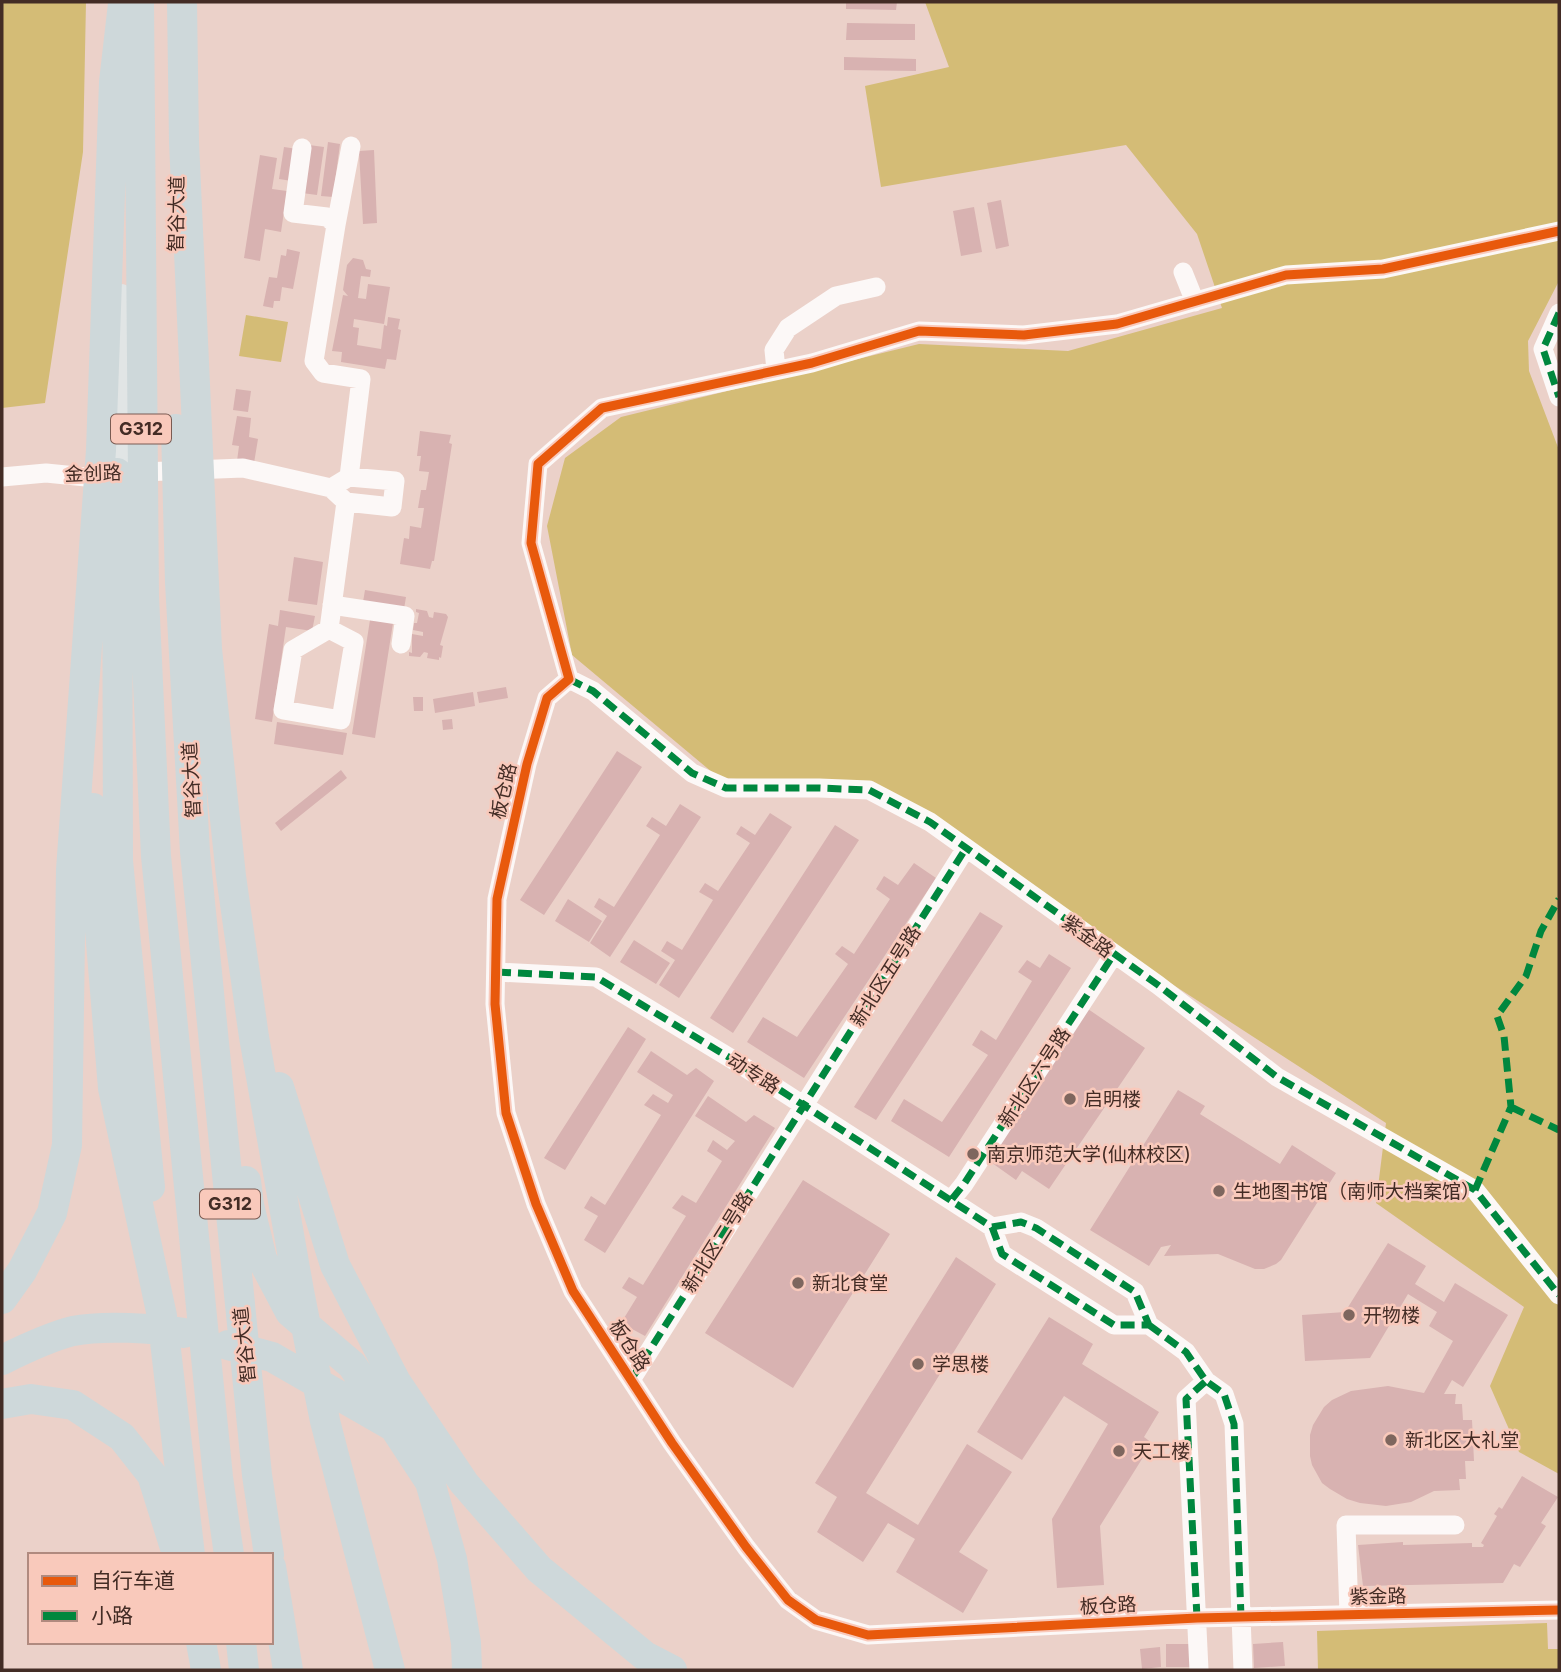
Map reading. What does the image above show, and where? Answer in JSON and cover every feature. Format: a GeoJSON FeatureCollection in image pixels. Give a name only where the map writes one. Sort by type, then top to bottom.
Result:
{"type":"FeatureCollection","features":[{"type":"Feature","properties":{"kind":"highway"},"geometry":{"type":"LineString","coordinates":[[2,1299],[22,1271],[52,1213],[67,1145],[71,870],[101,450],[114,82],[124,2]]}},
{"type":"Feature","properties":{"kind":"highway","name":"智谷大道"},"geometry":{"type":"LineString","coordinates":[[139,2],[144,596],[156,856],[218,1478],[229,1553]]}},
{"type":"Feature","properties":{"kind":"highway"},"geometry":{"type":"LineString","coordinates":[[182,2],[184,142],[207,649],[231,876],[257,1049],[317,1382],[328,1434],[390,1670]]}},
{"type":"Feature","properties":{"kind":"highway","name":"智谷大道"},"geometry":{"type":"LineString","coordinates":[[182,2],[174,353],[180,582],[194,839],[257,1475],[269,1553]]}},
{"type":"Feature","properties":{"kind":"highway"},"geometry":{"type":"LineString","coordinates":[[184,470],[202,786],[248,1205],[262,1259],[290,1312],[352,1365],[430,1482],[452,1559],[466,1643],[467,1670]]}},
{"type":"Feature","properties":{"kind":"highway"},"geometry":{"type":"LineString","coordinates":[[117,473],[118,860],[162,1316],[190,1553]]}},
{"type":"Feature","properties":{"kind":"highway"},"geometry":{"type":"LineString","coordinates":[[91,583],[93,845],[113,1088],[162,1316]]}},
{"type":"Feature","properties":{"kind":"highway"},"geometry":{"type":"LineString","coordinates":[[231,876],[260,972],[279,1088],[335,1265],[396,1382],[464,1483],[539,1569],[645,1656],[672,1670]]}},
{"type":"Feature","properties":{"kind":"highway"},"geometry":{"type":"LineString","coordinates":[[2,1360],[23,1349],[74,1331],[120,1329],[181,1333],[272,1357],[394,1427]]}},
{"type":"Feature","properties":{"kind":"highway"},"geometry":{"type":"LineString","coordinates":[[2,1404],[31,1399],[73,1405],[122,1437],[152,1475],[177,1553]]}},
{"type":"Feature","properties":{"kind":"highway"},"geometry":{"type":"LineString","coordinates":[[273,1579],[288,1670]]}},
{"type":"Feature","properties":{"kind":"highway"},"geometry":{"type":"LineString","coordinates":[[201,1644],[206,1670]]}},
{"type":"Feature","properties":{"kind":"highway"},"geometry":{"type":"LineString","coordinates":[[241,1644],[244,1670]]}},
{"type":"Feature","properties":{"kind":"main road","name":"G312"},"geometry":{"type":"LineString","coordinates":[[117,473],[124,2]]}},
{"type":"Feature","properties":{"kind":"main road","name":"智谷大道"},"geometry":{"type":"LineString","coordinates":[[182,2],[184,470]]}},
{"type":"Feature","properties":{"kind":"street"},"geometry":{"type":"LineString","coordinates":[[349,477],[361,379],[323,373],[316,366],[313,356],[351,146]]}},
{"type":"Feature","properties":{"kind":"street"},"geometry":{"type":"LineString","coordinates":[[302,148],[293,212],[327,218],[336,225]]}},
{"type":"Feature","properties":{"kind":"street"},"geometry":{"type":"LineString","coordinates":[[569,678],[531,543],[538,464],[602,408],[813,363],[919,331],[1024,335],[1117,324],[1286,275],[1383,269],[1559,231]]}},
{"type":"Feature","properties":{"kind":"street"},"geometry":{"type":"LineString","coordinates":[[1184,272],[1195,302]]}},
{"type":"Feature","properties":{"kind":"street"},"geometry":{"type":"LineString","coordinates":[[776,370],[774,350],[788,328],[836,296],[876,287]]}},
{"type":"Feature","properties":{"kind":"street"},"geometry":{"type":"LineString","coordinates":[[1559,313],[1543,349],[1559,397]]}},
{"type":"Feature","properties":{"kind":"street","name":"金创路"},"geometry":{"type":"LineString","coordinates":[[2,477],[46,473],[86,477],[117,473],[243,468],[331,488]]}},
{"type":"Feature","properties":{"kind":"street"},"geometry":{"type":"LineString","coordinates":[[349,477],[395,481],[393,507],[346,502],[331,488],[349,477]]}},
{"type":"Feature","properties":{"kind":"street"},"geometry":{"type":"LineString","coordinates":[[329,629],[346,502]]}},
{"type":"Feature","properties":{"kind":"street"},"geometry":{"type":"LineString","coordinates":[[332,605],[405,617],[401,644]]}},
{"type":"Feature","properties":{"kind":"street"},"geometry":{"type":"LineString","coordinates":[[329,629],[354,642],[341,719],[283,710],[293,650],[329,629]]}},
{"type":"Feature","properties":{"kind":"street","name":"紫金路"},"geometry":{"type":"LineString","coordinates":[[569,678],[593,691],[692,773],[726,788],[869,790],[930,822],[1114,954],[1277,1077],[1475,1189],[1558,1293]]}},
{"type":"Feature","properties":{"kind":"street","name":"板仓路"},"geometry":{"type":"LineString","coordinates":[[569,678],[547,698],[527,764],[497,899],[495,1004],[506,1113],[536,1204],[573,1291],[672,1443],[746,1547],[788,1600],[816,1620],[868,1635],[1197,1618]]}},
{"type":"Feature","properties":{"kind":"street","name":"新北区五号路"},"geometry":{"type":"LineString","coordinates":[[803,1105],[966,848]]}},
{"type":"Feature","properties":{"kind":"street","name":"新北区六号路"},"geometry":{"type":"LineString","coordinates":[[952,1199],[1114,954]]}},
{"type":"Feature","properties":{"kind":"street","name":"动专路"},"geometry":{"type":"LineString","coordinates":[[497,972],[596,977],[952,1199],[992,1227]]}},
{"type":"Feature","properties":{"kind":"street","name":"新北区二号路"},"geometry":{"type":"LineString","coordinates":[[631,1380],[803,1105]]}},
{"type":"Feature","properties":{"kind":"street"},"geometry":{"type":"LineString","coordinates":[[1149,1325],[1114,1325],[1002,1254],[992,1227],[1021,1222],[1035,1228],[1135,1292],[1149,1325],[1186,1352],[1206,1381],[1224,1394],[1234,1424],[1243,1670]]}},
{"type":"Feature","properties":{"kind":"street"},"geometry":{"type":"LineString","coordinates":[[1199,1670],[1186,1399],[1206,1381]]}},
{"type":"Feature","properties":{"kind":"street"},"geometry":{"type":"LineString","coordinates":[[1349,1615],[1346,1525],[1455,1525]]}},
{"type":"Feature","properties":{"kind":"street","name":"紫金路"},"geometry":{"type":"LineString","coordinates":[[1197,1618],[1559,1610]]}},
{"type":"Feature","properties":{"kind":"shaded area"},"geometry":{"type":"Polygon","coordinates":[[[2,2],[86,2],[83,152],[45,403],[2,408],[2,2]]]}},
{"type":"Feature","properties":{"kind":"shaded area"},"geometry":{"type":"Polygon","coordinates":[[[925,2],[1559,2],[1559,281],[1528,341],[1529,371],[1559,450],[1559,1474],[1519,1452],[1490,1386],[1524,1307],[1376,1203],[1386,1123],[867,786],[719,778],[572,655],[547,526],[565,458],[621,417],[919,344],[1068,351],[1222,308],[1197,234],[1126,145],[881,187],[865,86],[949,67],[925,2]]]}},
{"type":"Feature","properties":{"kind":"shaded area"},"geometry":{"type":"Polygon","coordinates":[[[246,315],[288,322],[281,362],[239,356],[246,315]]]}},
{"type":"Feature","properties":{"kind":"shaded area"},"geometry":{"type":"Polygon","coordinates":[[[1547,1623],[1548,1649],[1559,1649],[1559,1670],[1318,1670],[1317,1631],[1547,1623]]]}},
{"type":"Feature","properties":{"kind":"building"},"geometry":{"type":"Polygon","coordinates":[[[846,2],[897,2],[896,10],[846,9],[846,2]]]}},
{"type":"Feature","properties":{"kind":"building"},"geometry":{"type":"Polygon","coordinates":[[[847,23],[915,24],[915,40],[846,40],[847,23]]]}},
{"type":"Feature","properties":{"kind":"building"},"geometry":{"type":"Polygon","coordinates":[[[844,57],[916,59],[916,71],[844,70],[844,57]]]}},
{"type":"Feature","properties":{"kind":"building"},"geometry":{"type":"Polygon","coordinates":[[[328,142],[340,144],[333,197],[321,196],[328,142]]]}},
{"type":"Feature","properties":{"kind":"building"},"geometry":{"type":"Polygon","coordinates":[[[309,145],[324,147],[317,195],[302,193],[309,145]]]}},
{"type":"Feature","properties":{"kind":"building"},"geometry":{"type":"Polygon","coordinates":[[[284,147],[297,149],[292,181],[279,179],[284,147]]]}},
{"type":"Feature","properties":{"kind":"building"},"geometry":{"type":"Polygon","coordinates":[[[374,150],[377,223],[363,224],[359,151],[374,150]]]}},
{"type":"Feature","properties":{"kind":"building"},"geometry":{"type":"Polygon","coordinates":[[[260,155],[277,158],[272,189],[287,191],[281,232],[265,229],[260,261],[244,258],[260,155]]]}},
{"type":"Feature","properties":{"kind":"building"},"geometry":{"type":"Polygon","coordinates":[[[1001,200],[1009,246],[996,249],[987,203],[1001,200]]]}},
{"type":"Feature","properties":{"kind":"building"},"geometry":{"type":"Polygon","coordinates":[[[974,207],[982,252],[961,256],[953,211],[974,207]]]}},
{"type":"Feature","properties":{"kind":"building"},"geometry":{"type":"Polygon","coordinates":[[[287,249],[300,252],[293,289],[282,287],[280,301],[274,301],[273,308],[263,306],[269,277],[277,278],[281,255],[286,256],[287,249]]]}},
{"type":"Feature","properties":{"kind":"building"},"geometry":{"type":"Polygon","coordinates":[[[353,258],[363,260],[366,269],[371,270],[370,277],[361,276],[358,298],[366,299],[368,284],[390,287],[384,324],[354,319],[353,327],[359,328],[357,345],[381,349],[384,325],[387,326],[388,317],[400,319],[396,360],[387,359],[385,369],[341,362],[342,352],[332,351],[343,295],[348,296],[343,290],[347,265],[353,258]]]}},
{"type":"Feature","properties":{"kind":"building"},"geometry":{"type":"Polygon","coordinates":[[[236,389],[251,391],[248,412],[233,410],[236,389]]]}},
{"type":"Feature","properties":{"kind":"building"},"geometry":{"type":"Polygon","coordinates":[[[237,416],[251,418],[249,437],[258,439],[254,463],[237,461],[239,446],[232,445],[237,416]]]}},
{"type":"Feature","properties":{"kind":"building"},"geometry":{"type":"Polygon","coordinates":[[[420,431],[451,435],[449,443],[452,444],[434,561],[430,569],[400,564],[404,538],[409,539],[410,526],[421,528],[424,508],[418,508],[421,490],[426,490],[429,472],[419,471],[421,456],[417,456],[420,431]]]}},
{"type":"Feature","properties":{"kind":"building"},"geometry":{"type":"Polygon","coordinates":[[[294,557],[323,562],[317,605],[288,601],[294,557]]]}},
{"type":"Feature","properties":{"kind":"building"},"geometry":{"type":"Polygon","coordinates":[[[365,590],[406,597],[404,609],[363,602],[365,590]]]}},
{"type":"Feature","properties":{"kind":"building"},"geometry":{"type":"Polygon","coordinates":[[[416,609],[427,611],[429,617],[433,618],[434,612],[446,614],[448,617],[439,660],[427,658],[428,653],[424,652],[420,657],[409,656],[409,652],[412,653],[412,634],[423,636],[423,632],[413,630],[419,613],[416,609]]]}},
{"type":"Feature","properties":{"kind":"building"},"geometry":{"type":"Polygon","coordinates":[[[280,610],[315,616],[312,631],[286,627],[272,722],[255,719],[269,624],[278,626],[280,610]]]}},
{"type":"Feature","properties":{"kind":"building"},"geometry":{"type":"Polygon","coordinates":[[[370,620],[393,623],[375,738],[352,734],[370,620]]]}},
{"type":"Feature","properties":{"kind":"building"},"geometry":{"type":"Polygon","coordinates":[[[506,687],[508,698],[479,703],[477,692],[506,687]]]}},
{"type":"Feature","properties":{"kind":"building"},"geometry":{"type":"Polygon","coordinates":[[[473,692],[475,706],[435,713],[433,699],[473,692]]]}},
{"type":"Feature","properties":{"kind":"building"},"geometry":{"type":"Polygon","coordinates":[[[413,697],[423,697],[423,711],[414,711],[413,697]]]}},
{"type":"Feature","properties":{"kind":"building"},"geometry":{"type":"Polygon","coordinates":[[[452,719],[453,729],[443,730],[442,720],[452,719]]]}},
{"type":"Feature","properties":{"kind":"building"},"geometry":{"type":"Polygon","coordinates":[[[277,722],[347,733],[343,755],[274,744],[277,722]]]}},
{"type":"Feature","properties":{"kind":"building"},"geometry":{"type":"Polygon","coordinates":[[[617,751],[642,767],[544,915],[520,900],[617,751]]]}},
{"type":"Feature","properties":{"kind":"building"},"geometry":{"type":"Polygon","coordinates":[[[341,770],[347,778],[281,831],[275,823],[341,770]]]}},
{"type":"Feature","properties":{"kind":"building"},"geometry":{"type":"Polygon","coordinates":[[[680,804],[701,817],[610,957],[590,943],[607,916],[594,907],[599,898],[614,907],[660,835],[646,826],[652,817],[666,826],[680,804]]]}},
{"type":"Feature","properties":{"kind":"building"},"geometry":{"type":"Polygon","coordinates":[[[770,813],[792,827],[679,998],[659,985],[675,960],[661,951],[667,941],[682,950],[713,900],[699,892],[705,883],[718,891],[750,843],[736,834],[741,826],[755,835],[770,813]]]}},
{"type":"Feature","properties":{"kind":"building"},"geometry":{"type":"Polygon","coordinates":[[[835,825],[859,840],[733,1033],[710,1018],[835,825]]]}},
{"type":"Feature","properties":{"kind":"building"},"geometry":{"type":"Polygon","coordinates":[[[914,863],[936,878],[804,1078],[747,1042],[763,1017],[797,1037],[848,964],[835,954],[842,946],[854,954],[890,899],[876,889],[884,876],[898,885],[914,863]]]}},
{"type":"Feature","properties":{"kind":"building"},"geometry":{"type":"Polygon","coordinates":[[[568,899],[602,921],[589,942],[555,921],[568,899]]]}},
{"type":"Feature","properties":{"kind":"building"},"geometry":{"type":"Polygon","coordinates":[[[980,912],[1003,926],[876,1120],[854,1107],[980,912]]]}},
{"type":"Feature","properties":{"kind":"building"},"geometry":{"type":"Polygon","coordinates":[[[634,940],[670,963],[656,984],[620,962],[634,940]]]}},
{"type":"Feature","properties":{"kind":"building"},"geometry":{"type":"Polygon","coordinates":[[[1049,954],[1071,968],[949,1157],[891,1121],[904,1099],[942,1122],[988,1055],[972,1045],[981,1030],[996,1040],[1032,981],[1018,972],[1027,960],[1040,968],[1049,954]]]}},
{"type":"Feature","properties":{"kind":"building","name":"启明楼"},"geometry":{"type":"Polygon","coordinates":[[[1088,1009],[1145,1048],[1049,1189],[1022,1171],[1016,1180],[992,1163],[999,1153],[994,1149],[1088,1009]]]}},
{"type":"Feature","properties":{"kind":"building"},"geometry":{"type":"Polygon","coordinates":[[[628,1027],[646,1039],[565,1170],[544,1158],[628,1027]]]}},
{"type":"Feature","properties":{"kind":"building"},"geometry":{"type":"Polygon","coordinates":[[[651,1051],[687,1075],[696,1068],[714,1081],[605,1253],[584,1240],[598,1216],[584,1208],[591,1196],[605,1205],[661,1115],[644,1105],[653,1094],[668,1103],[673,1095],[637,1072],[651,1051]]]}},
{"type":"Feature","properties":{"kind":"building","name":"生地图书馆（南师大档案馆）"},"geometry":{"type":"Polygon","coordinates":[[[1178,1090],[1205,1106],[1200,1114],[1280,1164],[1292,1145],[1336,1173],[1276,1264],[1255,1269],[1218,1254],[1164,1256],[1171,1245],[1161,1247],[1149,1266],[1090,1230],[1178,1090]]]}},
{"type":"Feature","properties":{"kind":"building"},"geometry":{"type":"Polygon","coordinates":[[[708,1096],[746,1122],[754,1115],[775,1128],[645,1336],[621,1323],[637,1297],[622,1288],[629,1277],[643,1285],[686,1216],[672,1208],[682,1195],[696,1203],[722,1161],[707,1151],[713,1140],[727,1150],[735,1141],[695,1116],[708,1096]]]}},
{"type":"Feature","properties":{"kind":"building","name":"新北食堂"},"geometry":{"type":"Polygon","coordinates":[[[803,1180],[890,1234],[793,1388],[705,1333],[803,1180]]]}},
{"type":"Feature","properties":{"kind":"building"},"geometry":{"type":"Polygon","coordinates":[[[1388,1243],[1426,1266],[1415,1284],[1444,1302],[1455,1283],[1508,1315],[1463,1387],[1452,1380],[1444,1394],[1456,1394],[1455,1404],[1462,1404],[1463,1420],[1472,1420],[1474,1461],[1465,1461],[1466,1479],[1459,1479],[1460,1490],[1434,1491],[1411,1502],[1386,1506],[1347,1499],[1322,1483],[1310,1456],[1313,1425],[1324,1407],[1351,1391],[1388,1386],[1424,1393],[1453,1341],[1429,1326],[1437,1312],[1408,1294],[1370,1358],[1305,1361],[1302,1315],[1345,1312],[1388,1243]]]}},
{"type":"Feature","properties":{"kind":"building","name":"学思楼"},"geometry":{"type":"Polygon","coordinates":[[[956,1257],[996,1284],[866,1493],[918,1525],[967,1444],[1012,1472],[959,1552],[988,1570],[963,1613],[896,1572],[915,1539],[888,1523],[863,1562],[817,1532],[837,1497],[815,1483],[956,1257]]]}},
{"type":"Feature","properties":{"kind":"building","name":"天工楼"},"geometry":{"type":"Polygon","coordinates":[[[1049,1317],[1093,1344],[1082,1364],[1159,1412],[1144,1437],[1152,1443],[1100,1526],[1104,1585],[1057,1588],[1052,1519],[1108,1424],[1064,1396],[1022,1460],[977,1432],[1049,1317]]]}},
{"type":"Feature","properties":{"kind":"building"},"geometry":{"type":"Polygon","coordinates":[[[1522,1476],[1558,1497],[1541,1523],[1546,1526],[1520,1567],[1514,1564],[1503,1583],[1363,1586],[1358,1545],[1403,1542],[1403,1545],[1472,1543],[1472,1547],[1483,1547],[1481,1543],[1497,1516],[1494,1514],[1499,1507],[1502,1509],[1522,1476]]]}},
{"type":"Feature","properties":{"kind":"building"},"geometry":{"type":"Polygon","coordinates":[[[1283,1642],[1285,1666],[1254,1668],[1253,1644],[1283,1642]]]}},
{"type":"Feature","properties":{"kind":"building"},"geometry":{"type":"Polygon","coordinates":[[[1166,1644],[1191,1644],[1191,1667],[1166,1667],[1166,1644]]]}},
{"type":"Feature","properties":{"kind":"building"},"geometry":{"type":"Polygon","coordinates":[[[1160,1647],[1161,1667],[1142,1669],[1140,1649],[1160,1647]]]}},
{"type":"Feature","properties":{"kind":"marked path"},"geometry":{"type":"LineString","coordinates":[[1559,313],[1543,349],[1559,397]]}},
{"type":"Feature","properties":{"kind":"marked path"},"geometry":{"type":"LineString","coordinates":[[569,679],[593,691],[692,773],[726,788],[869,790],[930,822],[1158,985],[1277,1077],[1475,1190],[1559,1295]]}},
{"type":"Feature","properties":{"kind":"marked path"},"geometry":{"type":"LineString","coordinates":[[631,1380],[966,848]]}},
{"type":"Feature","properties":{"kind":"marked path"},"geometry":{"type":"LineString","coordinates":[[1475,1190],[1511,1107],[1504,1036],[1497,1016],[1526,976],[1541,931],[1559,899]]}},
{"type":"Feature","properties":{"kind":"marked path"},"geometry":{"type":"LineString","coordinates":[[952,1199],[1114,954]]}},
{"type":"Feature","properties":{"kind":"marked path"},"geometry":{"type":"LineString","coordinates":[[497,972],[596,977],[735,1061],[992,1227]]}},
{"type":"Feature","properties":{"kind":"marked path"},"geometry":{"type":"LineString","coordinates":[[1511,1107],[1559,1130]]}},
{"type":"Feature","properties":{"kind":"marked path"},"geometry":{"type":"LineString","coordinates":[[992,1227],[1021,1222],[1036,1228],[1135,1292],[1149,1325]]}},
{"type":"Feature","properties":{"kind":"marked path"},"geometry":{"type":"LineString","coordinates":[[992,1227],[1002,1254],[1114,1325],[1149,1325]]}},
{"type":"Feature","properties":{"kind":"marked path"},"geometry":{"type":"LineString","coordinates":[[1149,1325],[1186,1352],[1206,1381],[1224,1394],[1234,1424],[1241,1617]]}},
{"type":"Feature","properties":{"kind":"marked path"},"geometry":{"type":"LineString","coordinates":[[1197,1618],[1186,1399],[1206,1381]]}},
{"type":"Feature","properties":{"kind":"cycle path"},"geometry":{"type":"LineString","coordinates":[[1559,231],[1383,269],[1286,275],[1117,324],[1024,335],[919,331],[812,363],[602,408],[538,464],[531,543],[569,679],[547,698],[527,764],[497,899],[495,1004],[506,1113],[536,1204],[573,1291],[672,1443],[746,1547],[788,1600],[816,1620],[868,1635],[1197,1618],[1559,1610]]}},
{"type":"Feature","properties":{"kind":"place","name":"启明楼"},"geometry":{"type":"Point","coordinates":[1070,1099]}},
{"type":"Feature","properties":{"kind":"place","name":"南京师范大学(仙林校区)"},"geometry":{"type":"Point","coordinates":[973,1154]}},
{"type":"Feature","properties":{"kind":"place","name":"生地图书馆（南师大档案馆）"},"geometry":{"type":"Point","coordinates":[1219,1191]}},
{"type":"Feature","properties":{"kind":"place","name":"新北食堂"},"geometry":{"type":"Point","coordinates":[798,1283]}},
{"type":"Feature","properties":{"kind":"place","name":"开物楼"},"geometry":{"type":"Point","coordinates":[1349,1315]}},
{"type":"Feature","properties":{"kind":"place","name":"学思楼"},"geometry":{"type":"Point","coordinates":[918,1364]}},
{"type":"Feature","properties":{"kind":"place","name":"新北区大礼堂"},"geometry":{"type":"Point","coordinates":[1391,1440]}},
{"type":"Feature","properties":{"kind":"place","name":"天工楼"},"geometry":{"type":"Point","coordinates":[1119,1451]}}]}
